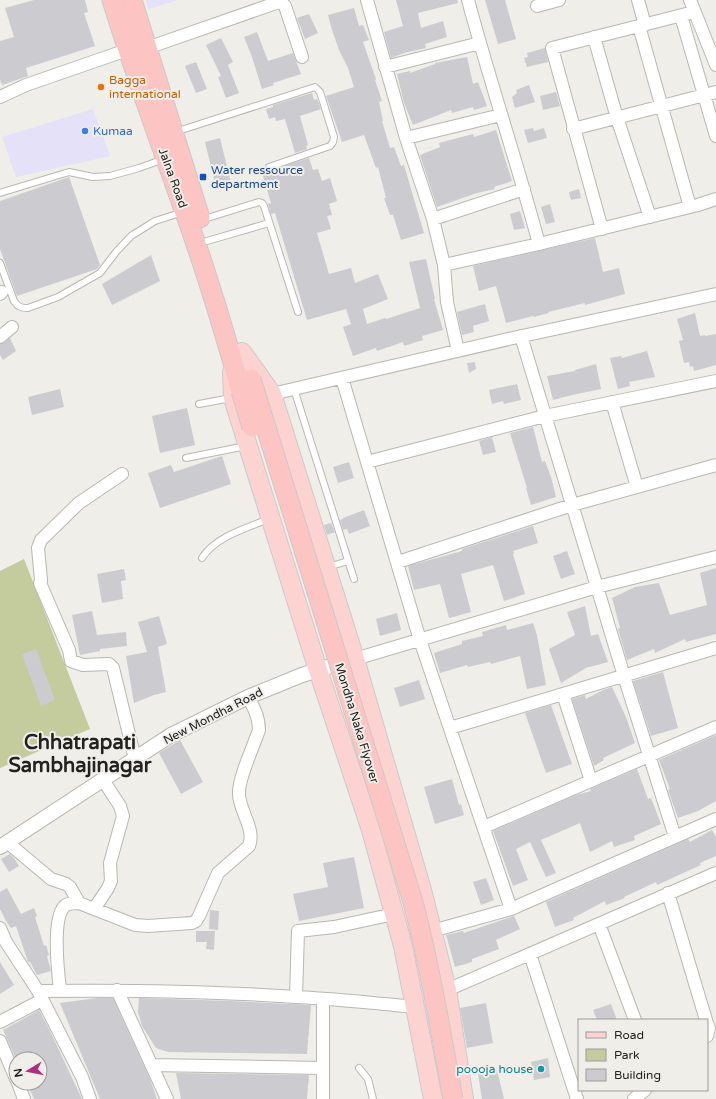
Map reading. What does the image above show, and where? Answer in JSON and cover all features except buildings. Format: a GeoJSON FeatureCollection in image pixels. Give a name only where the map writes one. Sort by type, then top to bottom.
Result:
{"type":"FeatureCollection","features":[{"type":"Feature","properties":{"kind":"highway","name":"Jalna Road"},"geometry":{"type":"LineString","coordinates":[[112,0],[166,158],[193,216],[207,241],[237,354]]}},
{"type":"Feature","properties":{"kind":"highway","name":"Jalna Road"},"geometry":{"type":"LineString","coordinates":[[132,0],[174,133],[193,216],[237,354]]}},
{"type":"Feature","properties":{"kind":"highway","name":"Mondha Naka Flyover"},"geometry":{"type":"LineString","coordinates":[[237,354],[242,389],[403,907],[414,952],[441,1099]]}},
{"type":"Feature","properties":{"kind":"highway","name":"Mondha Naka Flyover"},"geometry":{"type":"LineString","coordinates":[[242,389],[422,935],[453,1099]]}},
{"type":"Feature","properties":{"kind":"main road"},"geometry":{"type":"LineString","coordinates":[[237,354],[272,394],[355,659],[422,890],[447,990],[464,1099]]}},
{"type":"Feature","properties":{"kind":"main road"},"geometry":{"type":"LineString","coordinates":[[242,389],[248,445],[318,670],[371,830],[403,946],[433,1099]]}},
{"type":"Feature","properties":{"kind":"street"},"geometry":{"type":"LineString","coordinates":[[367,0],[406,138],[433,219],[444,265],[447,302],[458,351]]}},
{"type":"Feature","properties":{"kind":"street"},"geometry":{"type":"LineString","coordinates":[[468,0],[539,244]]}},
{"type":"Feature","properties":{"kind":"street"},"geometry":{"type":"LineString","coordinates":[[537,6],[560,0]]}},
{"type":"Feature","properties":{"kind":"street"},"geometry":{"type":"LineString","coordinates":[[638,0],[642,25],[690,207]]}},
{"type":"Feature","properties":{"kind":"street"},"geometry":{"type":"LineString","coordinates":[[690,0],[716,65]]}},
{"type":"Feature","properties":{"kind":"street"},"geometry":{"type":"LineString","coordinates":[[147,48],[279,2],[285,6],[302,57]]}},
{"type":"Feature","properties":{"kind":"street"},"geometry":{"type":"LineString","coordinates":[[602,229],[573,129],[552,48],[694,12]]}},
{"type":"Feature","properties":{"kind":"street"},"geometry":{"type":"LineString","coordinates":[[680,16],[710,94],[716,136]]}},
{"type":"Feature","properties":{"kind":"street"},"geometry":{"type":"LineString","coordinates":[[594,37],[617,118],[650,217]]}},
{"type":"Feature","properties":{"kind":"street"},"geometry":{"type":"LineString","coordinates":[[385,67],[480,43]]}},
{"type":"Feature","properties":{"kind":"street"},"geometry":{"type":"LineString","coordinates":[[0,97],[33,83],[128,50]]}},
{"type":"Feature","properties":{"kind":"street"},"geometry":{"type":"LineString","coordinates":[[573,129],[710,94]]}},
{"type":"Feature","properties":{"kind":"street"},"geometry":{"type":"LineString","coordinates":[[406,138],[501,115]]}},
{"type":"Feature","properties":{"kind":"street"},"geometry":{"type":"LineString","coordinates":[[433,219],[524,189]]}},
{"type":"Feature","properties":{"kind":"street"},"geometry":{"type":"LineString","coordinates":[[444,265],[602,229],[716,199]]}},
{"type":"Feature","properties":{"kind":"street"},"geometry":{"type":"LineString","coordinates":[[272,394],[521,336],[716,294]]}},
{"type":"Feature","properties":{"kind":"street"},"geometry":{"type":"LineString","coordinates":[[0,337],[12,327]]}},
{"type":"Feature","properties":{"kind":"street"},"geometry":{"type":"LineString","coordinates":[[521,336],[624,676],[675,837]]}},
{"type":"Feature","properties":{"kind":"street"},"geometry":{"type":"LineString","coordinates":[[342,378],[420,640],[511,908]]}},
{"type":"Feature","properties":{"kind":"street"},"geometry":{"type":"LineString","coordinates":[[367,462],[545,416],[716,381]]}},
{"type":"Feature","properties":{"kind":"street"},"geometry":{"type":"LineString","coordinates":[[612,402],[638,487]]}},
{"type":"Feature","properties":{"kind":"street"},"geometry":{"type":"LineString","coordinates":[[398,562],[572,505],[716,465]]}},
{"type":"Feature","properties":{"kind":"street"},"geometry":{"type":"LineString","coordinates":[[122,474],[79,502],[41,540],[38,548],[40,583],[69,650],[72,661],[83,664],[109,664],[113,668],[135,759]]}},
{"type":"Feature","properties":{"kind":"street"},"geometry":{"type":"LineString","coordinates":[[355,659],[597,587],[716,557]]}},
{"type":"Feature","properties":{"kind":"street"},"geometry":{"type":"LineString","coordinates":[[450,728],[716,648]]}},
{"type":"Feature","properties":{"kind":"street","name":"New Mondha Road"},"geometry":{"type":"LineString","coordinates":[[4,844],[171,735],[248,697],[318,670],[355,659]]}},
{"type":"Feature","properties":{"kind":"street"},"geometry":{"type":"LineString","coordinates":[[563,694],[591,781]]}},
{"type":"Feature","properties":{"kind":"street"},"geometry":{"type":"LineString","coordinates":[[60,990],[56,935],[61,911],[64,907],[73,903],[79,903],[94,908],[124,922],[135,925],[148,926],[186,924],[196,921],[218,873],[246,850],[251,842],[251,835],[238,793],[240,783],[259,730],[259,720],[248,697]]}},
{"type":"Feature","properties":{"kind":"street"},"geometry":{"type":"LineString","coordinates":[[484,828],[716,727]]}},
{"type":"Feature","properties":{"kind":"street"},"geometry":{"type":"LineString","coordinates":[[94,908],[111,881],[110,862],[122,816],[120,806],[103,780]]}},
{"type":"Feature","properties":{"kind":"street"},"geometry":{"type":"LineString","coordinates":[[432,931],[511,908],[716,819]]}},
{"type":"Feature","properties":{"kind":"street"},"geometry":{"type":"LineString","coordinates":[[4,844],[51,879],[66,884],[70,887],[79,903]]}},
{"type":"Feature","properties":{"kind":"street"},"geometry":{"type":"LineString","coordinates":[[447,990],[716,873]]}},
{"type":"Feature","properties":{"kind":"street"},"geometry":{"type":"LineString","coordinates":[[668,893],[706,1019]]}},
{"type":"Feature","properties":{"kind":"street"},"geometry":{"type":"LineString","coordinates":[[296,997],[298,931],[334,927],[394,914]]}},
{"type":"Feature","properties":{"kind":"street"},"geometry":{"type":"LineString","coordinates":[[599,924],[635,1019]]}},
{"type":"Feature","properties":{"kind":"street"},"geometry":{"type":"LineString","coordinates":[[0,928],[6,942],[40,995],[82,1077],[90,1099]]}},
{"type":"Feature","properties":{"kind":"street"},"geometry":{"type":"LineString","coordinates":[[530,954],[578,1099]]}},
{"type":"Feature","properties":{"kind":"street"},"geometry":{"type":"LineString","coordinates":[[0,1022],[40,995],[60,990],[117,990],[296,997],[414,1007]]}},
{"type":"Feature","properties":{"kind":"street"},"geometry":{"type":"LineString","coordinates":[[117,990],[167,1099]]}},
{"type":"Feature","properties":{"kind":"street"},"geometry":{"type":"LineString","coordinates":[[323,999],[323,1099]]}},
{"type":"Feature","properties":{"kind":"street"},"geometry":{"type":"LineString","coordinates":[[0,1041],[8,1060]]}},
{"type":"Feature","properties":{"kind":"street"},"geometry":{"type":"LineString","coordinates":[[151,1065],[323,1068]]}},
{"type":"Feature","properties":{"kind":"street"},"geometry":{"type":"LineString","coordinates":[[634,1099],[644,1091]]}},
{"type":"Feature","properties":{"kind":"lane"},"geometry":{"type":"LineString","coordinates":[[174,133],[315,87],[320,92],[334,137],[333,142],[330,146],[269,167]]}},
{"type":"Feature","properties":{"kind":"lane"},"geometry":{"type":"LineString","coordinates":[[0,193],[69,172],[93,177],[110,176],[139,168],[166,158]]}},
{"type":"Feature","properties":{"kind":"lane"},"geometry":{"type":"LineString","coordinates":[[0,263],[14,302],[18,306],[28,308],[58,297],[100,273],[116,252],[132,236],[155,221],[193,216],[259,202],[264,206],[298,312]]}},
{"type":"Feature","properties":{"kind":"lane"},"geometry":{"type":"LineString","coordinates":[[207,241],[269,223]]}},
{"type":"Feature","properties":{"kind":"lane"},"geometry":{"type":"LineString","coordinates":[[199,404],[242,389]]}},
{"type":"Feature","properties":{"kind":"lane"},"geometry":{"type":"LineString","coordinates":[[294,389],[354,579]]}},
{"type":"Feature","properties":{"kind":"lane"},"geometry":{"type":"LineString","coordinates":[[186,458],[248,445]]}},
{"type":"Feature","properties":{"kind":"lane"},"geometry":{"type":"LineString","coordinates":[[202,558],[206,552],[215,545],[236,532],[270,518]]}},
{"type":"Feature","properties":{"kind":"lane"},"geometry":{"type":"LineString","coordinates":[[327,568],[348,561]]}},
{"type":"Feature","properties":{"kind":"lane"},"geometry":{"type":"LineString","coordinates":[[359,1068],[368,1079],[373,1099]]}},
{"type":"Feature","properties":{"kind":"shaded area"},"geometry":{"type":"Polygon","coordinates":[[[146,0],[178,0],[148,9],[146,0]]]}},
{"type":"Feature","properties":{"kind":"shaded area"},"geometry":{"type":"Polygon","coordinates":[[[93,109],[110,156],[16,177],[2,137],[93,109]]]}},
{"type":"Feature","properties":{"kind":"green space"},"geometry":{"type":"Polygon","coordinates":[[[24,559],[90,729],[0,768],[0,571],[24,559]]]}},
{"type":"Feature","properties":{"kind":"place","name":"Bagga international"},"geometry":{"type":"Point","coordinates":[101,87]}},
{"type":"Feature","properties":{"kind":"place","name":"Kumaa"},"geometry":{"type":"Point","coordinates":[85,131]}},
{"type":"Feature","properties":{"kind":"place","name":"Water ressource department"},"geometry":{"type":"Point","coordinates":[203,177]}},
{"type":"Feature","properties":{"kind":"place","name":"poooja house"},"geometry":{"type":"Point","coordinates":[541,1069]}},
{"type":"Feature","properties":{"kind":"district","name":"Chhatrapati Sambhajinagar"},"geometry":{"type":"Point","coordinates":[80,754]}}]}
